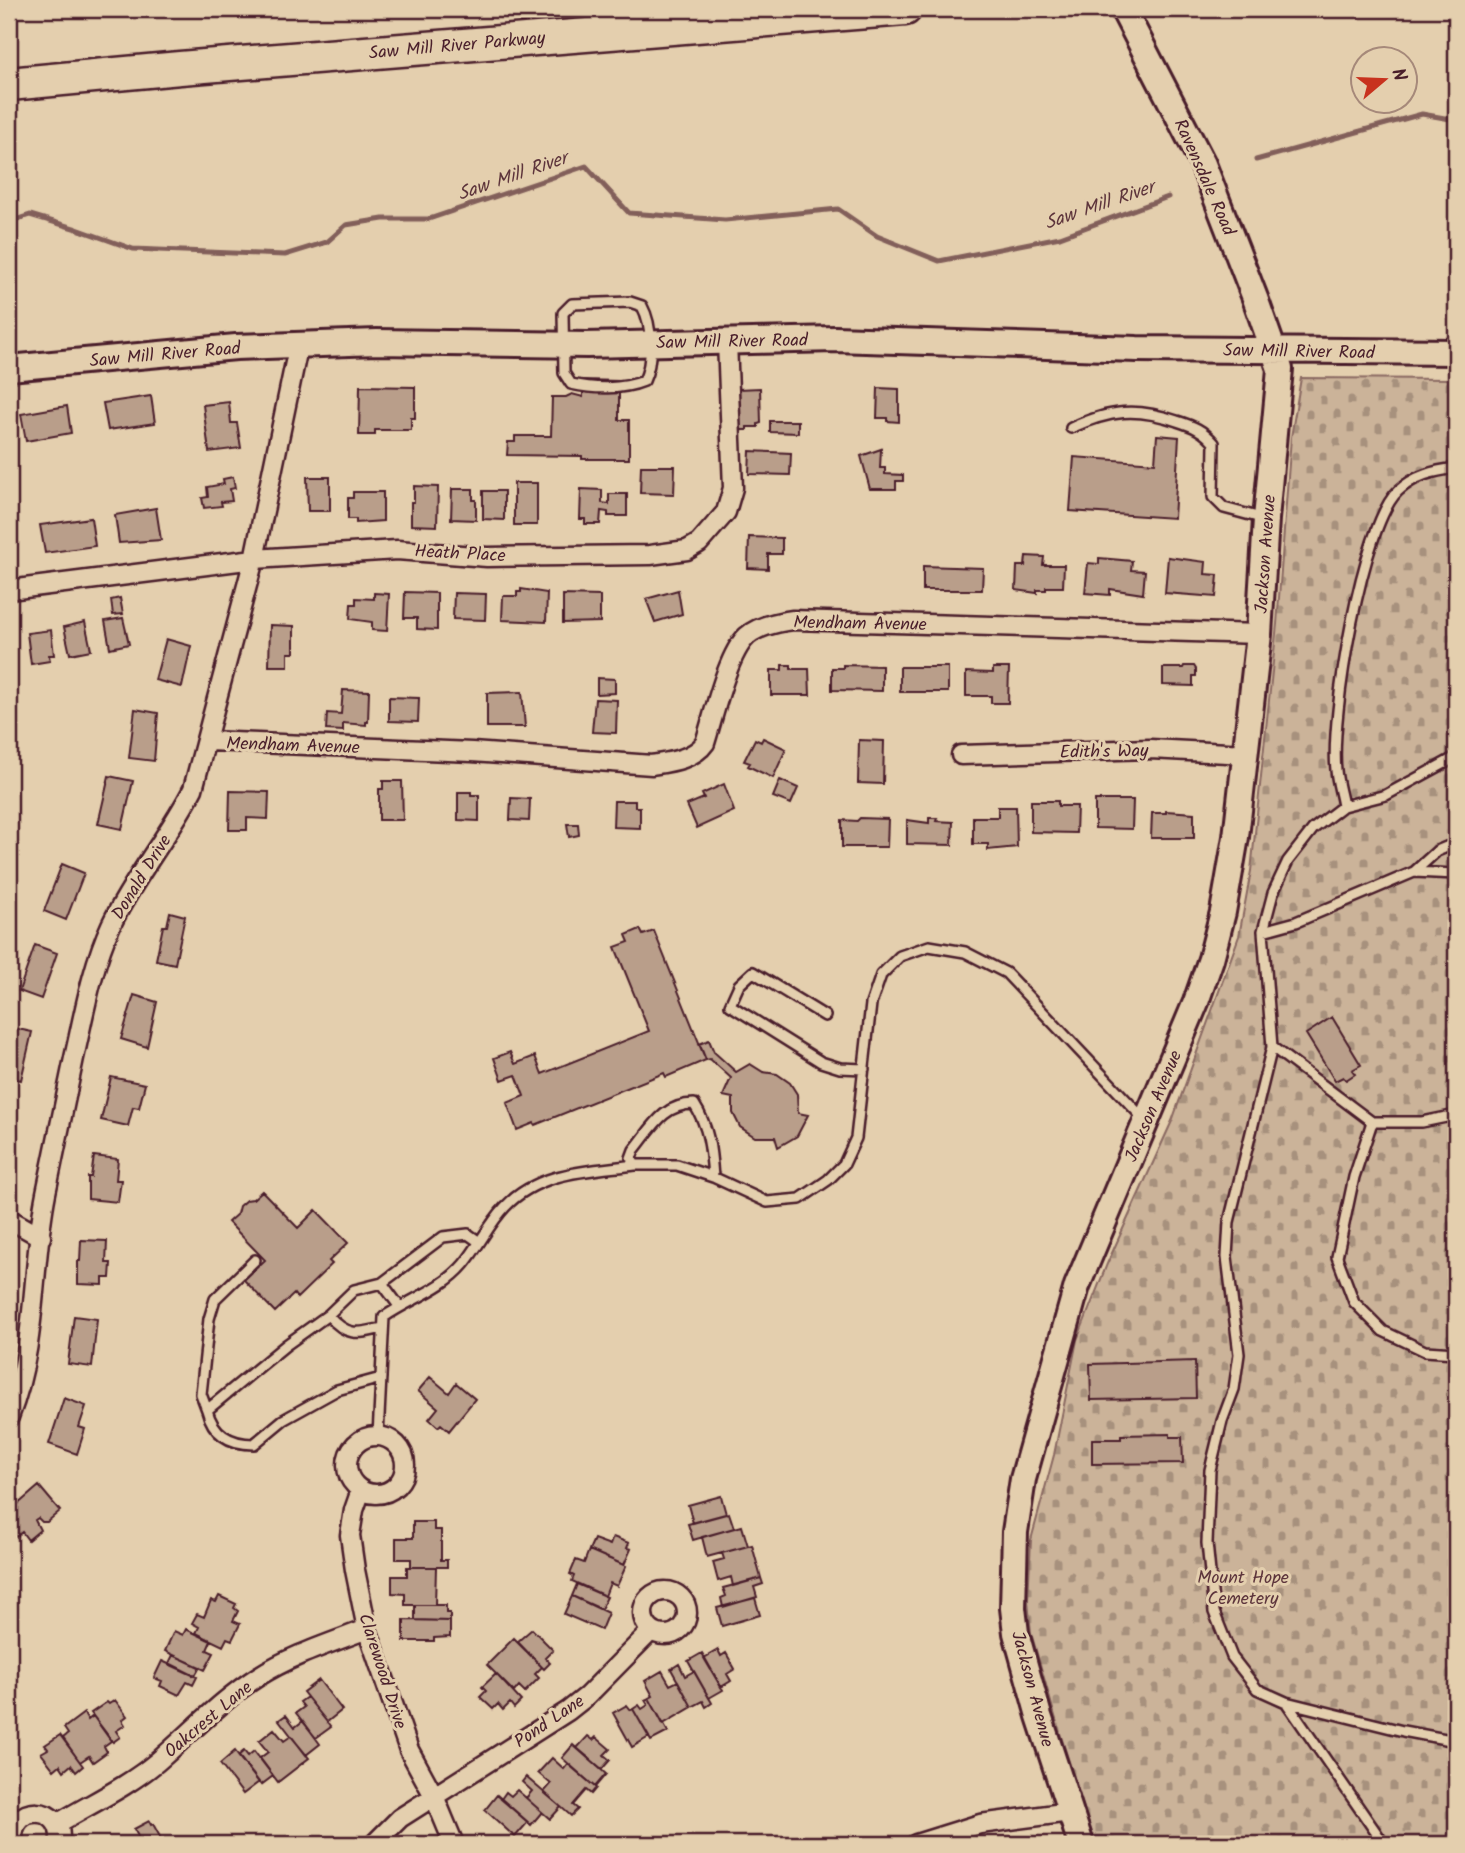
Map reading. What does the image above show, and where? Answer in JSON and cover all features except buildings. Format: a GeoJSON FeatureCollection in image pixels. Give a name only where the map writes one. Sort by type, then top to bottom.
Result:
{"type":"FeatureCollection","features":[{"type":"Feature","properties":{"kind":"highway","name":"Saw Mill River Parkway"},"geometry":{"type":"LineString","coordinates":[[9,63],[638,9]]}},
{"type":"Feature","properties":{"kind":"highway","name":"Saw Mill River Parkway"},"geometry":{"type":"LineString","coordinates":[[9,84],[905,9]]}},
{"type":"Feature","properties":{"kind":"main road","name":"Ravensdale Road"},"geometry":{"type":"LineString","coordinates":[[1123,9],[1203,164],[1274,351]]}},
{"type":"Feature","properties":{"kind":"main road","name":"Saw Mill River Road"},"geometry":{"type":"LineString","coordinates":[[9,369],[236,347],[377,342],[564,345],[835,339],[1274,351],[1456,352]]}},
{"type":"Feature","properties":{"kind":"main road","name":"Jackson Avenue"},"geometry":{"type":"LineString","coordinates":[[1081,1844],[1026,1673],[1016,1633],[1013,1608],[1015,1532],[1023,1479],[1077,1286],[1196,1002],[1211,959],[1225,899],[1247,754],[1259,634],[1266,519],[1280,369],[1274,351]]}},
{"type":"Feature","properties":{"kind":"street","name":"Heath Place"},"geometry":{"type":"LineString","coordinates":[[9,590],[254,559],[397,550],[486,557],[650,555],[688,550],[699,543],[726,512],[733,488],[727,342]]}},
{"type":"Feature","properties":{"kind":"street","name":"Donald Drive"},"geometry":{"type":"LineString","coordinates":[[9,1417],[19,1392],[32,1330],[45,1196],[88,994],[109,929],[126,894],[176,822],[193,789],[208,741],[254,559],[299,343]]}},
{"type":"Feature","properties":{"kind":"street","name":"Mendham Avenue"},"geometry":{"type":"LineString","coordinates":[[208,741],[472,752],[652,765],[699,751],[705,743],[733,655],[748,635],[775,623],[793,620],[1259,634]]}},
{"type":"Feature","properties":{"kind":"street","name":"Edith's Way"},"geometry":{"type":"LineString","coordinates":[[961,755],[1150,749],[1247,754]]}},
{"type":"Feature","properties":{"kind":"street"},"geometry":{"type":"LineString","coordinates":[[9,1220],[41,1237]]}},
{"type":"Feature","properties":{"kind":"street"},"geometry":{"type":"LineString","coordinates":[[378,1436],[387,1438],[401,1451],[404,1469],[396,1486],[379,1493],[361,1490],[349,1475],[346,1465],[352,1447],[360,1441],[378,1436]]}},
{"type":"Feature","properties":{"kind":"street","name":"Clarewood Drive"},"geometry":{"type":"LineString","coordinates":[[361,1490],[350,1535],[367,1629],[410,1750],[434,1796],[454,1844]]}},
{"type":"Feature","properties":{"kind":"street","name":"Oakcrest Lane"},"geometry":{"type":"LineString","coordinates":[[57,1824],[156,1763],[232,1695],[261,1675],[291,1658],[367,1629]]}},
{"type":"Feature","properties":{"kind":"street","name":"Pond Lane"},"geometry":{"type":"LineString","coordinates":[[374,1844],[400,1818],[568,1711],[587,1696],[651,1631]]}},
{"type":"Feature","properties":{"kind":"street"},"geometry":{"type":"LineString","coordinates":[[916,1844],[980,1824],[1070,1812]]}},
{"type":"Feature","properties":{"kind":"street"},"geometry":{"type":"LineString","coordinates":[[13,1844],[13,1829],[17,1822],[29,1813],[45,1814],[57,1824],[60,1832],[59,1844]]}},
{"type":"Feature","properties":{"kind":"lane"},"geometry":{"type":"LineString","coordinates":[[630,302],[642,306],[648,317],[650,369],[644,381],[630,387],[571,384],[564,373],[564,345],[563,313],[572,304],[630,302]]}},
{"type":"Feature","properties":{"kind":"lane"},"geometry":{"type":"LineString","coordinates":[[1071,428],[1094,417],[1138,411],[1202,429],[1214,443],[1213,497],[1224,508],[1266,519]]}},
{"type":"Feature","properties":{"kind":"lane"},"geometry":{"type":"LineString","coordinates":[[1343,806],[1336,769],[1336,723],[1344,654],[1375,531],[1397,492],[1427,471],[1456,468]]}},
{"type":"Feature","properties":{"kind":"lane"},"geometry":{"type":"LineString","coordinates":[[1456,757],[1386,795],[1343,806],[1313,829],[1288,861],[1273,893],[1263,931],[1272,1047],[1229,1222],[1227,1257],[1239,1354],[1234,1389],[1222,1420],[1210,1470],[1207,1543],[1214,1612],[1232,1657],[1257,1689],[1286,1702],[1403,1731],[1456,1741]]}},
{"type":"Feature","properties":{"kind":"lane"},"geometry":{"type":"LineString","coordinates":[[1263,931],[1296,922],[1414,872],[1437,851],[1456,843]]}},
{"type":"Feature","properties":{"kind":"lane"},"geometry":{"type":"LineString","coordinates":[[1414,872],[1456,874]]}},
{"type":"Feature","properties":{"kind":"lane"},"geometry":{"type":"LineString","coordinates":[[378,1436],[384,1317],[436,1289],[464,1264],[478,1241],[506,1206],[525,1190],[554,1176],[635,1165],[677,1165],[713,1177],[767,1202],[800,1199],[828,1180],[844,1164],[856,1138],[871,1004],[881,975],[900,956],[929,946],[965,951],[1006,974],[1147,1122]]}},
{"type":"Feature","properties":{"kind":"lane"},"geometry":{"type":"LineString","coordinates":[[825,1016],[753,972],[739,985],[730,1005],[821,1062],[840,1068],[864,1069]]}},
{"type":"Feature","properties":{"kind":"lane"},"geometry":{"type":"LineString","coordinates":[[1272,1047],[1372,1122],[1422,1122],[1456,1115]]}},
{"type":"Feature","properties":{"kind":"lane"},"geometry":{"type":"LineString","coordinates":[[635,1165],[631,1158],[634,1150],[667,1109],[681,1104],[694,1104],[709,1137],[713,1177]]}},
{"type":"Feature","properties":{"kind":"lane"},"geometry":{"type":"LineString","coordinates":[[1372,1122],[1352,1188],[1337,1257],[1354,1302],[1383,1331],[1426,1351],[1456,1353]]}},
{"type":"Feature","properties":{"kind":"lane"},"geometry":{"type":"LineString","coordinates":[[207,1410],[286,1345],[328,1315],[354,1290],[383,1283],[443,1237],[468,1234],[478,1241]]}},
{"type":"Feature","properties":{"kind":"lane"},"geometry":{"type":"LineString","coordinates":[[255,1260],[215,1299],[209,1319],[201,1394],[210,1421],[217,1432],[241,1444],[254,1444],[283,1420],[337,1390],[381,1378]]}},
{"type":"Feature","properties":{"kind":"lane"},"geometry":{"type":"LineString","coordinates":[[383,1283],[400,1306]]}},
{"type":"Feature","properties":{"kind":"lane"},"geometry":{"type":"LineString","coordinates":[[328,1315],[349,1333],[383,1328]]}},
{"type":"Feature","properties":{"kind":"lane"},"geometry":{"type":"LineString","coordinates":[[1286,1702],[1384,1844]]}},
{"type":"Feature","properties":{"kind":"green space","name":"Mount Hope Cemetery"},"geometry":{"type":"Polygon","coordinates":[[[1301,378],[1456,379],[1456,1844],[1095,1844],[1031,1633],[1028,1600],[1031,1540],[1054,1455],[1077,1340],[1107,1264],[1172,1121],[1239,936],[1251,871],[1277,624],[1291,437],[1301,378]]]}},
{"type":"Feature","properties":{"kind":"waterway","name":"Saw Mill River"},"geometry":{"type":"LineString","coordinates":[[1256,160],[1422,114],[1456,120]]}},
{"type":"Feature","properties":{"kind":"waterway","name":"Saw Mill River"},"geometry":{"type":"LineString","coordinates":[[9,222],[30,215],[133,249],[285,255],[327,242],[346,225],[383,219],[429,219],[586,166],[629,213],[725,220],[838,209],[877,236],[939,261],[1060,237],[1168,197]]}}]}
